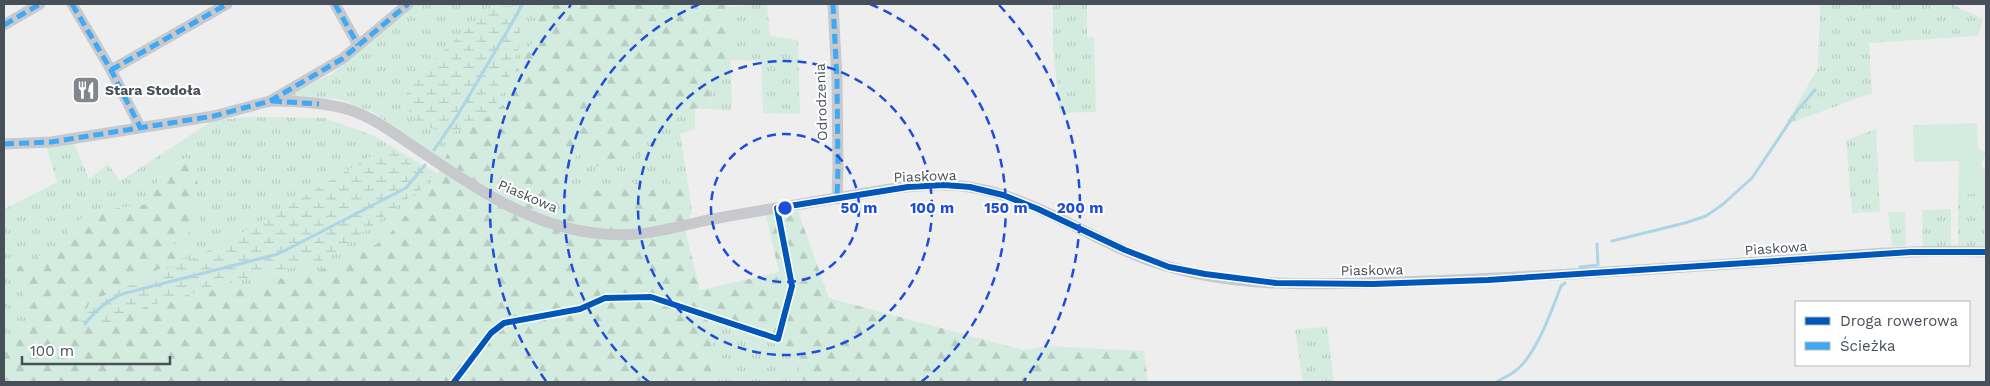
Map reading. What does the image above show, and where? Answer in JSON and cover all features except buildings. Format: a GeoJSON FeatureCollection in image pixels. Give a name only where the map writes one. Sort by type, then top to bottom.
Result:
{"type":"FeatureCollection","features":[{"type":"Feature","properties":{"kind":"street"},"geometry":{"type":"LineString","coordinates":[[4,25],[40,4]]}},
{"type":"Feature","properties":{"kind":"street"},"geometry":{"type":"LineString","coordinates":[[72,4],[111,70],[140,126]]}},
{"type":"Feature","properties":{"kind":"street"},"geometry":{"type":"LineString","coordinates":[[111,70],[227,4]]}},
{"type":"Feature","properties":{"kind":"street"},"geometry":{"type":"LineString","coordinates":[[336,4],[358,45]]}},
{"type":"Feature","properties":{"kind":"street"},"geometry":{"type":"LineString","coordinates":[[4,144],[51,142],[140,126],[214,116],[270,101],[342,59],[408,4]]}},
{"type":"Feature","properties":{"kind":"street","name":"Odrodzenia"},"geometry":{"type":"LineString","coordinates":[[833,4],[837,80],[837,198]]}},
{"type":"Feature","properties":{"kind":"street","name":"Piaskowa"},"geometry":{"type":"LineString","coordinates":[[270,101],[319,104],[352,111],[367,118],[466,182],[519,211],[547,222],[593,233],[636,236],[749,212],[908,187],[944,185],[970,187],[1003,195],[1038,208],[1124,250],[1162,264],[1205,274],[1276,283],[1373,284],[1488,280],[1901,253],[1986,252]]}},
{"type":"Feature","properties":{"kind":"green space"},"geometry":{"type":"Polygon","coordinates":[[[414,4],[543,4],[531,46],[519,62],[503,105],[454,140],[443,162],[373,112],[339,99],[289,96],[289,92],[332,74],[414,4]]]}},
{"type":"Feature","properties":{"kind":"green space"},"geometry":{"type":"Polygon","coordinates":[[[543,4],[726,4],[729,7],[731,67],[709,73],[711,109],[684,109],[671,113],[647,127],[640,154],[596,166],[592,150],[578,153],[570,166],[555,176],[568,197],[636,182],[652,190],[669,187],[670,178],[687,176],[692,212],[685,229],[700,290],[779,272],[766,215],[798,211],[829,298],[1023,350],[1047,346],[1144,351],[1148,382],[803,382],[798,352],[709,322],[720,382],[4,382],[4,347],[33,323],[16,268],[58,247],[73,224],[94,211],[144,205],[165,170],[188,158],[199,186],[193,203],[202,224],[173,243],[190,255],[135,280],[131,297],[204,282],[216,293],[336,266],[384,240],[432,185],[454,140],[503,105],[519,62],[531,46],[543,4]]]}},
{"type":"Feature","properties":{"kind":"green space"},"geometry":{"type":"Polygon","coordinates":[[[767,4],[770,36],[798,40],[800,114],[763,113],[761,61],[731,60],[729,7],[767,4]]]}},
{"type":"Feature","properties":{"kind":"green space"},"geometry":{"type":"Polygon","coordinates":[[[1053,4],[1087,4],[1087,37],[1094,38],[1096,112],[1060,113],[1053,49],[1053,4]]]}},
{"type":"Feature","properties":{"kind":"green space"},"geometry":{"type":"Polygon","coordinates":[[[1820,4],[1951,4],[1983,19],[1978,36],[1869,43],[1872,93],[1785,125],[1818,68],[1820,4]]]}},
{"type":"Feature","properties":{"kind":"green space"},"geometry":{"type":"Polygon","coordinates":[[[518,6],[521,40],[509,78],[490,116],[452,133],[420,125],[402,101],[426,67],[491,7],[518,6]]]}},
{"type":"Feature","properties":{"kind":"green space"},"geometry":{"type":"Polygon","coordinates":[[[731,67],[732,111],[711,109],[709,73],[731,67]]]}},
{"type":"Feature","properties":{"kind":"green space"},"geometry":{"type":"Polygon","coordinates":[[[695,108],[695,129],[680,134],[687,176],[670,178],[669,187],[652,190],[636,182],[568,197],[554,176],[570,166],[578,153],[593,149],[596,166],[647,127],[673,110],[695,108]]]}},
{"type":"Feature","properties":{"kind":"green space"},"geometry":{"type":"Polygon","coordinates":[[[245,117],[325,118],[374,136],[438,174],[432,185],[384,240],[336,266],[216,293],[131,297],[135,280],[189,255],[173,243],[193,203],[199,186],[187,158],[165,170],[144,205],[94,211],[73,224],[58,247],[16,268],[33,323],[4,347],[4,209],[57,182],[46,145],[74,143],[89,179],[108,164],[120,181],[212,121],[245,117]]]}},
{"type":"Feature","properties":{"kind":"green space"},"geometry":{"type":"Polygon","coordinates":[[[1977,123],[1978,148],[1985,152],[1981,164],[1983,169],[1986,169],[1986,193],[1958,194],[1959,161],[1914,162],[1913,125],[1977,123]]]}},
{"type":"Feature","properties":{"kind":"green space"},"geometry":{"type":"Polygon","coordinates":[[[1876,129],[1880,212],[1852,213],[1846,140],[1876,129]]]}},
{"type":"Feature","properties":{"kind":"green space"},"geometry":{"type":"Polygon","coordinates":[[[387,147],[434,174],[422,189],[351,242],[319,262],[269,272],[148,306],[102,326],[81,322],[90,301],[219,246],[387,147]]]}},
{"type":"Feature","properties":{"kind":"green space"},"geometry":{"type":"Polygon","coordinates":[[[1986,193],[1986,248],[1958,248],[1958,194],[1986,193]]]}},
{"type":"Feature","properties":{"kind":"green space"},"geometry":{"type":"Polygon","coordinates":[[[1951,209],[1951,246],[1923,247],[1922,210],[1951,209]]]}},
{"type":"Feature","properties":{"kind":"green space"},"geometry":{"type":"Polygon","coordinates":[[[1888,212],[1905,212],[1906,246],[1892,246],[1888,212]]]}},
{"type":"Feature","properties":{"kind":"green space"},"geometry":{"type":"Polygon","coordinates":[[[709,322],[798,352],[803,382],[720,382],[709,322]]]}},
{"type":"Feature","properties":{"kind":"green space"},"geometry":{"type":"Polygon","coordinates":[[[1327,326],[1334,382],[1303,382],[1295,330],[1327,326]]]}},
{"type":"Feature","properties":{"kind":"waterway"},"geometry":{"type":"LineString","coordinates":[[434,150],[456,118],[523,4]]}},
{"type":"Feature","properties":{"kind":"waterway"},"geometry":{"type":"LineString","coordinates":[[1612,241],[1685,223],[1706,216],[1722,205],[1752,178],[1797,111],[1815,90]]}},
{"type":"Feature","properties":{"kind":"waterway"},"geometry":{"type":"LineString","coordinates":[[85,324],[101,307],[122,294],[278,254],[406,188],[425,165]]}},
{"type":"Feature","properties":{"kind":"waterway"},"geometry":{"type":"LineString","coordinates":[[1580,267],[1598,265],[1597,244]]}},
{"type":"Feature","properties":{"kind":"waterway"},"geometry":{"type":"LineString","coordinates":[[1496,382],[1522,365],[1536,345],[1561,286],[1565,283]]}},
{"type":"Feature","properties":{"kind":"marked path"},"geometry":{"type":"LineString","coordinates":[[4,25],[40,4]]}},
{"type":"Feature","properties":{"kind":"marked path"},"geometry":{"type":"LineString","coordinates":[[72,4],[111,70],[140,127]]}},
{"type":"Feature","properties":{"kind":"marked path"},"geometry":{"type":"LineString","coordinates":[[111,70],[227,4]]}},
{"type":"Feature","properties":{"kind":"marked path"},"geometry":{"type":"LineString","coordinates":[[335,4],[358,45]]}},
{"type":"Feature","properties":{"kind":"marked path"},"geometry":{"type":"LineString","coordinates":[[4,144],[51,142],[214,116],[270,101],[342,59],[408,4]]}},
{"type":"Feature","properties":{"kind":"marked path"},"geometry":{"type":"LineString","coordinates":[[833,4],[837,80],[837,199]]}},
{"type":"Feature","properties":{"kind":"marked path"},"geometry":{"type":"LineString","coordinates":[[272,101],[319,104]]}},
{"type":"Feature","properties":{"kind":"cycle path"},"geometry":{"type":"LineString","coordinates":[[454,382],[491,333],[504,323],[580,309],[605,298],[651,297],[778,339],[792,286],[777,208],[908,187],[944,185],[970,187],[1003,195],[1038,209],[1125,250],[1169,267],[1205,274],[1276,283],[1373,284],[1488,280],[1911,252],[1986,252]]}},
{"type":"Feature","properties":{"kind":"place","name":"Stara Stodoła"},"geometry":{"type":"Point","coordinates":[86,90]}}]}
